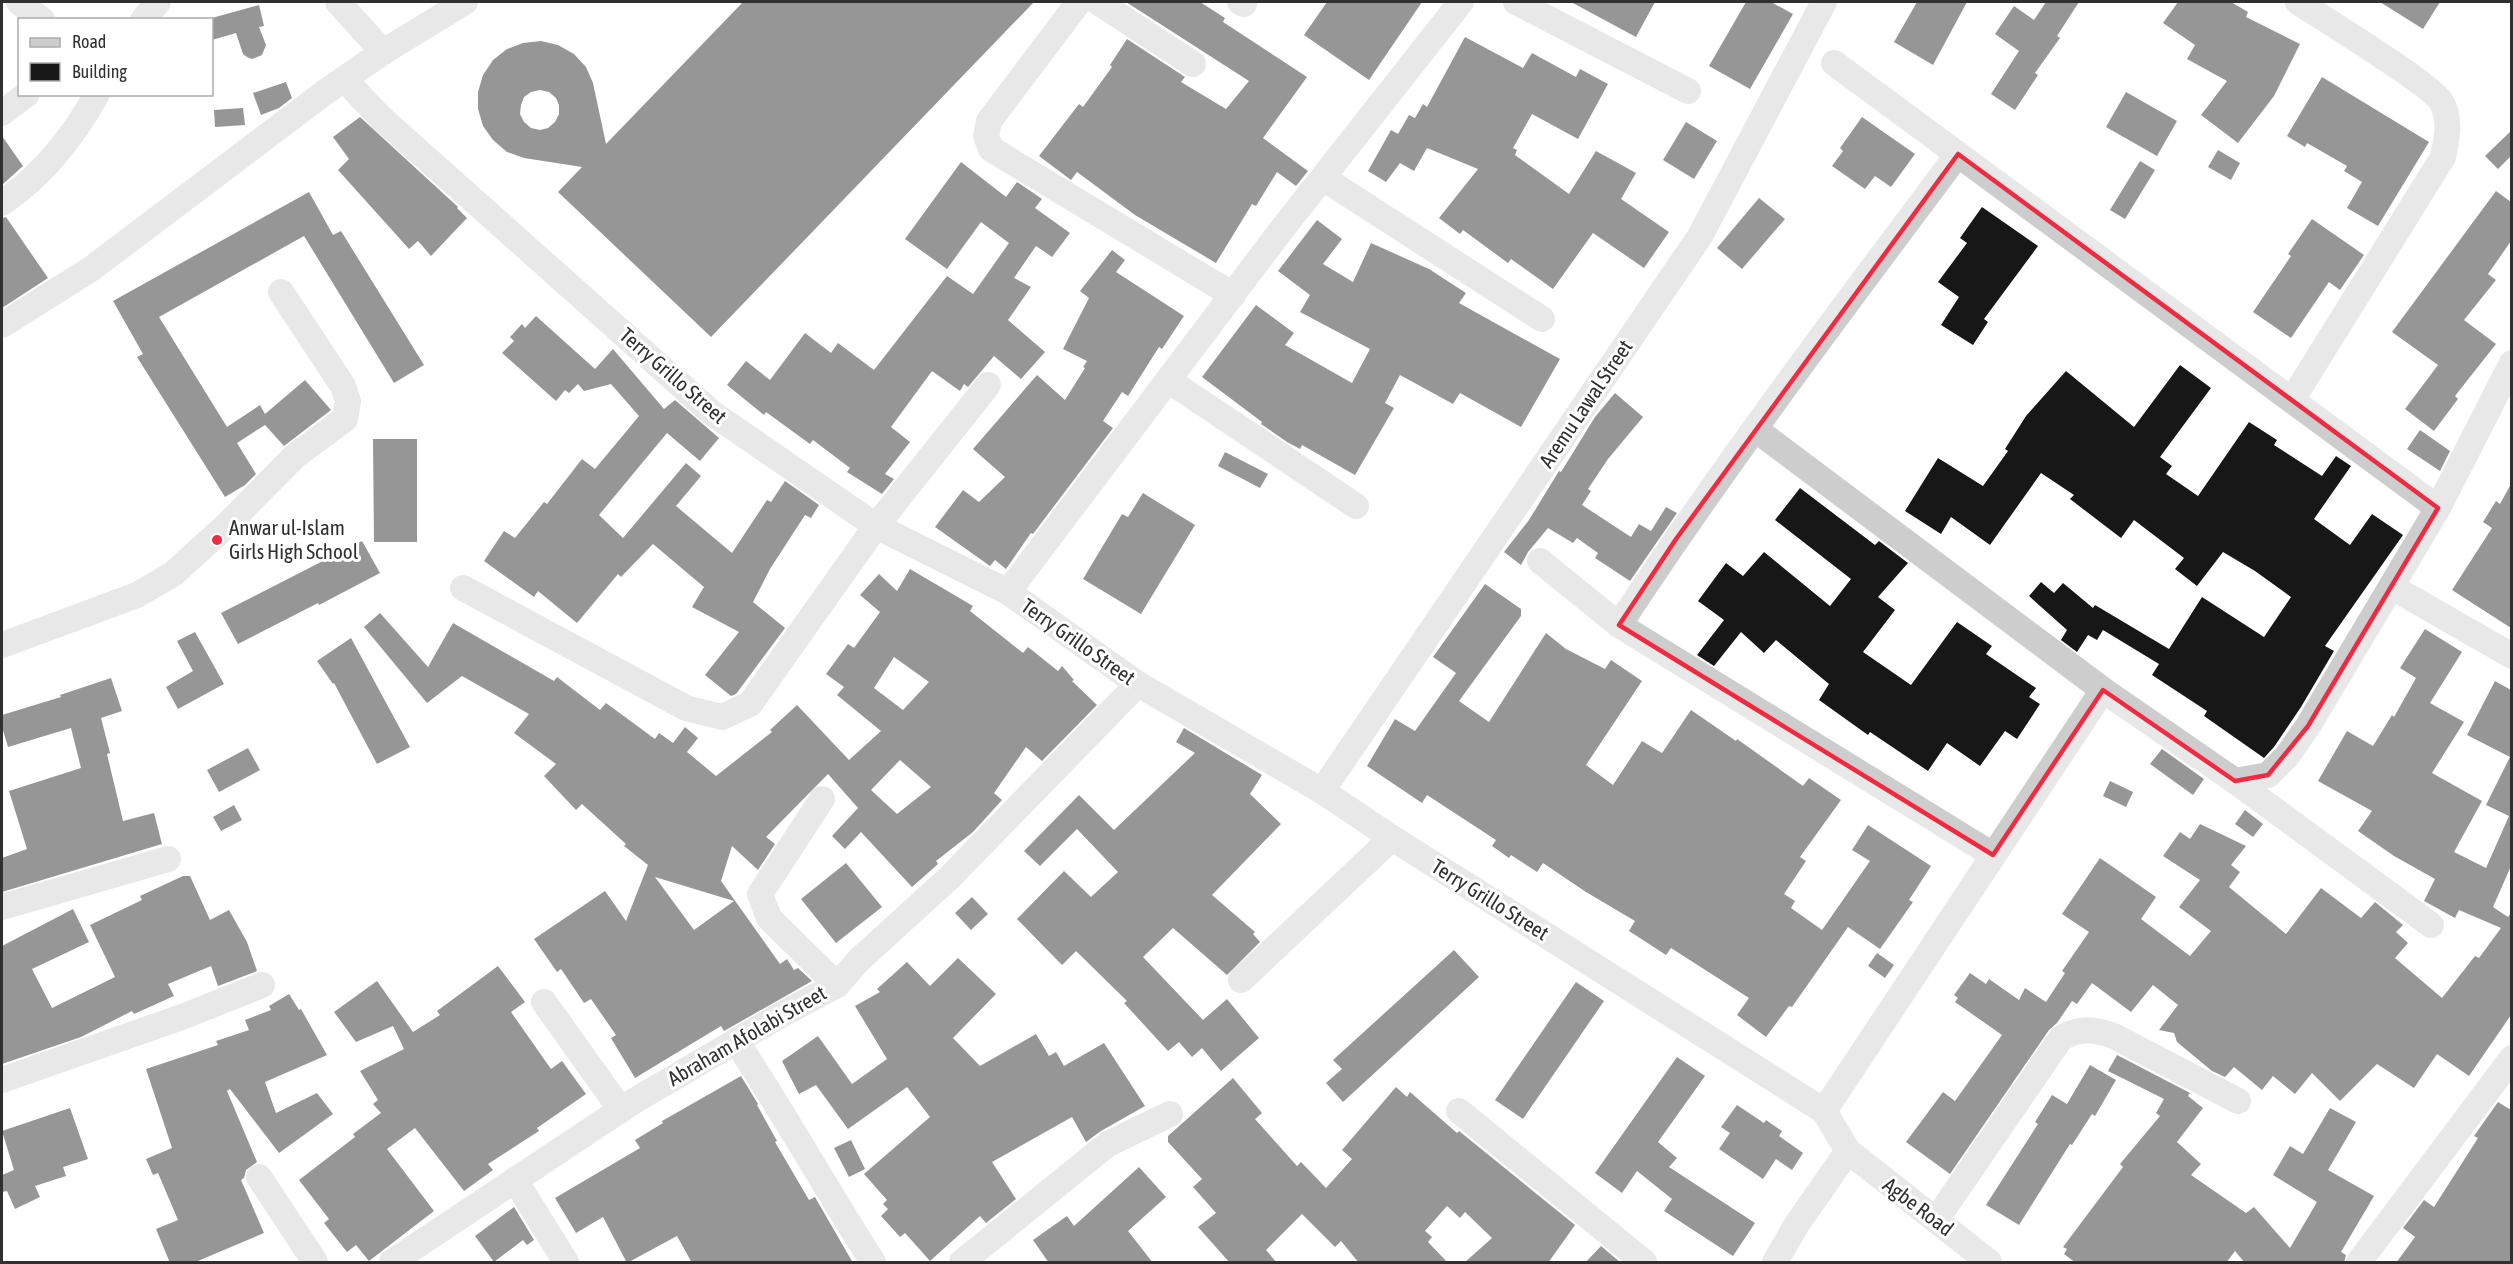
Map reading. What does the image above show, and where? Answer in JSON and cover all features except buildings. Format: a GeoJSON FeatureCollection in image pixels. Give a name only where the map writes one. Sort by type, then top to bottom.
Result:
{"type":"FeatureCollection","features":[{"type":"Feature","properties":{"kind":"street"},"geometry":{"type":"LineString","coordinates":[[18,2],[39,18]]}},
{"type":"Feature","properties":{"kind":"street"},"geometry":{"type":"LineString","coordinates":[[145,18],[158,2]]}},
{"type":"Feature","properties":{"kind":"street"},"geometry":{"type":"LineString","coordinates":[[338,2],[383,52]]}},
{"type":"Feature","properties":{"kind":"street"},"geometry":{"type":"LineString","coordinates":[[2,325],[92,269],[383,52],[465,2]]}},
{"type":"Feature","properties":{"kind":"street"},"geometry":{"type":"LineString","coordinates":[[1079,2],[989,121],[986,136],[991,149],[1233,295]]}},
{"type":"Feature","properties":{"kind":"street"},"geometry":{"type":"LineString","coordinates":[[1098,2],[1192,64]]}},
{"type":"Feature","properties":{"kind":"street"},"geometry":{"type":"LineString","coordinates":[[1008,592],[1233,295],[1461,2]]}},
{"type":"Feature","properties":{"kind":"street"},"geometry":{"type":"LineString","coordinates":[[1516,2],[1688,91]]}},
{"type":"Feature","properties":{"kind":"street","name":"Aremu Lawal Street"},"geometry":{"type":"LineString","coordinates":[[1322,791],[1700,236],[1824,2]]}},
{"type":"Feature","properties":{"kind":"street"},"geometry":{"type":"LineString","coordinates":[[2292,400],[2443,157],[2449,126],[2441,101],[2419,82],[2298,2]]}},
{"type":"Feature","properties":{"kind":"street"},"geometry":{"type":"LineString","coordinates":[[1834,63],[2439,508]]}},
{"type":"Feature","properties":{"kind":"street","name":"Terry Grillo Street"},"geometry":{"type":"LineString","coordinates":[[345,80],[380,117],[712,413],[876,526],[1008,592],[1138,684],[1322,791],[1392,838],[1824,1111],[1848,1152]]}},
{"type":"Feature","properties":{"kind":"street"},"geometry":{"type":"LineString","coordinates":[[2,112],[24,96]]}},
{"type":"Feature","properties":{"kind":"street"},"geometry":{"type":"LineString","coordinates":[[2,203],[15,194],[56,155],[96,96]]}},
{"type":"Feature","properties":{"kind":"street"},"geometry":{"type":"LineString","coordinates":[[1619,625],[1676,538],[1958,154]]}},
{"type":"Feature","properties":{"kind":"street"},"geometry":{"type":"LineString","coordinates":[[1323,178],[1542,319]]}},
{"type":"Feature","properties":{"kind":"street"},"geometry":{"type":"LineString","coordinates":[[2,645],[137,595],[173,574],[227,525],[295,456],[345,419],[348,401],[343,386],[281,292]]}},
{"type":"Feature","properties":{"kind":"street"},"geometry":{"type":"LineString","coordinates":[[2235,781],[2268,775],[2287,756],[2308,726],[2439,508],[2510,371]]}},
{"type":"Feature","properties":{"kind":"street"},"geometry":{"type":"LineString","coordinates":[[1168,380],[1356,506]]}},
{"type":"Feature","properties":{"kind":"street"},"geometry":{"type":"LineString","coordinates":[[463,588],[686,708],[723,717],[750,704],[876,526],[988,385]]}},
{"type":"Feature","properties":{"kind":"street"},"geometry":{"type":"LineString","coordinates":[[1755,429],[2103,690],[2235,781],[2431,925]]}},
{"type":"Feature","properties":{"kind":"street"},"geometry":{"type":"LineString","coordinates":[[1540,561],[1619,625],[1993,855]]}},
{"type":"Feature","properties":{"kind":"street"},"geometry":{"type":"LineString","coordinates":[[2392,587],[2511,656]]}},
{"type":"Feature","properties":{"kind":"street","name":"Abraham Afolabi Street"},"geometry":{"type":"LineString","coordinates":[[395,1262],[621,1110],[736,1041],[837,985],[859,960],[949,878],[1138,684]]}},
{"type":"Feature","properties":{"kind":"street"},"geometry":{"type":"LineString","coordinates":[[1824,1111],[2103,690]]}},
{"type":"Feature","properties":{"kind":"street"},"geometry":{"type":"LineString","coordinates":[[822,799],[760,894],[769,918],[837,985]]}},
{"type":"Feature","properties":{"kind":"street"},"geometry":{"type":"LineString","coordinates":[[1241,980],[1392,838]]}},
{"type":"Feature","properties":{"kind":"street"},"geometry":{"type":"LineString","coordinates":[[2,907],[168,859]]}},
{"type":"Feature","properties":{"kind":"street"},"geometry":{"type":"LineString","coordinates":[[2,1080],[182,1017],[262,985]]}},
{"type":"Feature","properties":{"kind":"street"},"geometry":{"type":"LineString","coordinates":[[544,1002],[621,1110]]}},
{"type":"Feature","properties":{"kind":"street"},"geometry":{"type":"LineString","coordinates":[[1936,1220],[2061,1038],[2075,1031],[2095,1030],[2114,1036],[2238,1101]]}},
{"type":"Feature","properties":{"kind":"street"},"geometry":{"type":"LineString","coordinates":[[736,1041],[782,1110],[873,1263]]}},
{"type":"Feature","properties":{"kind":"street"},"geometry":{"type":"LineString","coordinates":[[2359,1263],[2511,1058]]}},
{"type":"Feature","properties":{"kind":"street"},"geometry":{"type":"LineString","coordinates":[[1459,1111],[1644,1263]]}},
{"type":"Feature","properties":{"kind":"street"},"geometry":{"type":"LineString","coordinates":[[962,1263],[1108,1144],[1170,1114]]}},
{"type":"Feature","properties":{"kind":"street"},"geometry":{"type":"LineString","coordinates":[[1775,1263],[1797,1224],[1848,1152]]}},
{"type":"Feature","properties":{"kind":"street","name":"Agbe Road"},"geometry":{"type":"LineString","coordinates":[[1848,1152],[1989,1263]]}},
{"type":"Feature","properties":{"kind":"street"},"geometry":{"type":"LineString","coordinates":[[259,1177],[315,1263]]}},
{"type":"Feature","properties":{"kind":"street"},"geometry":{"type":"LineString","coordinates":[[515,1180],[566,1263]]}},
{"type":"Feature","properties":{"kind":"highlighted area"},"geometry":{"type":"Polygon","coordinates":[[[1958,154],[2438,508],[2308,726],[2268,775],[2235,781],[2103,690],[1993,855],[1619,625],[1676,539],[1958,154]]]}},
{"type":"Feature","properties":{"kind":"place","name":"Anwar ul-Islam Girls High School"},"geometry":{"type":"Point","coordinates":[217,540]}}]}
